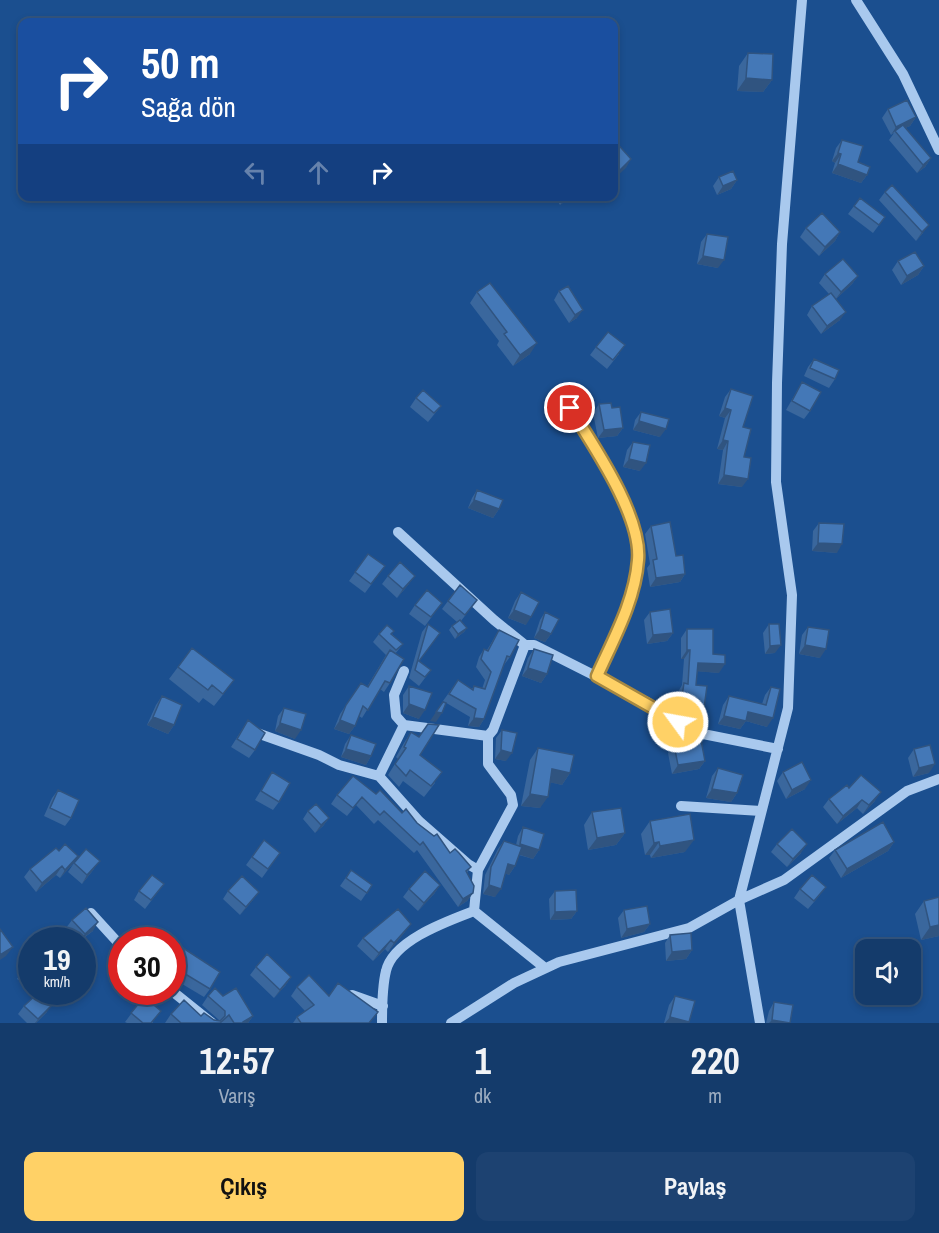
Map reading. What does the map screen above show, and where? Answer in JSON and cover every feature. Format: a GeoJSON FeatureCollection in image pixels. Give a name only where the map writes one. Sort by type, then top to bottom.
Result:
{"type":"FeatureCollection","features":[{"type":"Feature","properties":{"kind":"street"},"geometry":{"type":"LineString","coordinates":[[760,1023],[739,900],[788,708],[792,595],[776,482],[777,383],[782,244],[802,0]]}},
{"type":"Feature","properties":{"kind":"street"},"geometry":{"type":"LineString","coordinates":[[856,0],[903,74],[939,150]]}},
{"type":"Feature","properties":{"kind":"street"},"geometry":{"type":"LineString","coordinates":[[570,408],[614,477],[633,530],[638,559],[628,606],[597,676]]}},
{"type":"Feature","properties":{"kind":"street"},"geometry":{"type":"LineString","coordinates":[[398,532],[494,620],[525,645],[534,645],[597,676],[647,702],[693,732],[778,748]]}},
{"type":"Feature","properties":{"kind":"street"},"geometry":{"type":"LineString","coordinates":[[474,911],[478,870],[513,805],[511,795],[488,764],[488,736],[493,730],[525,645]]}},
{"type":"Feature","properties":{"kind":"street"},"geometry":{"type":"LineString","coordinates":[[404,671],[394,695],[396,716],[404,725],[488,736]]}},
{"type":"Feature","properties":{"kind":"street"},"geometry":{"type":"LineString","coordinates":[[379,776],[404,725]]}},
{"type":"Feature","properties":{"kind":"street"},"geometry":{"type":"LineString","coordinates":[[257,733],[319,755],[339,765],[379,776],[419,821],[478,870]]}},
{"type":"Feature","properties":{"kind":"street"},"geometry":{"type":"LineString","coordinates":[[451,1023],[514,983],[559,962],[689,928],[739,900],[784,880],[907,791],[939,779]]}},
{"type":"Feature","properties":{"kind":"street"},"geometry":{"type":"LineString","coordinates":[[681,806],[762,812]]}},
{"type":"Feature","properties":{"kind":"street"},"geometry":{"type":"LineString","coordinates":[[474,911],[545,968]]}},
{"type":"Feature","properties":{"kind":"street"},"geometry":{"type":"LineString","coordinates":[[382,1023],[386,969],[397,953],[428,929],[474,911]]}},
{"type":"Feature","properties":{"kind":"street"},"geometry":{"type":"LineString","coordinates":[[91,913],[108,932]]}},
{"type":"Feature","properties":{"kind":"street"},"geometry":{"type":"LineString","coordinates":[[352,995],[382,1006]]}},
{"type":"Feature","properties":{"kind":"street"},"geometry":{"type":"LineString","coordinates":[[186,1002],[212,1023]]}},
{"type":"Feature","properties":{"kind":"building"},"geometry":{"type":"Polygon","coordinates":[[[748,53],[773,54],[772,80],[746,78],[748,53]]]}},
{"type":"Feature","properties":{"kind":"building"},"geometry":{"type":"Polygon","coordinates":[[[907,100],[916,117],[896,127],[888,109],[907,100]]]}},
{"type":"Feature","properties":{"kind":"building"},"geometry":{"type":"Polygon","coordinates":[[[903,125],[931,158],[923,165],[895,131],[903,125]]]}},
{"type":"Feature","properties":{"kind":"building"},"geometry":{"type":"Polygon","coordinates":[[[842,140],[863,146],[858,162],[870,167],[867,175],[838,164],[841,154],[838,153],[842,140]]]}},
{"type":"Feature","properties":{"kind":"building"},"geometry":{"type":"Polygon","coordinates":[[[618,144],[631,159],[618,172],[618,144]]]}},
{"type":"Feature","properties":{"kind":"building"},"geometry":{"type":"Polygon","coordinates":[[[733,171],[737,180],[723,186],[719,177],[733,171]]]}},
{"type":"Feature","properties":{"kind":"building"},"geometry":{"type":"Polygon","coordinates":[[[892,185],[929,225],[922,232],[885,192],[892,185]]]}},
{"type":"Feature","properties":{"kind":"building"},"geometry":{"type":"Polygon","coordinates":[[[860,198],[885,217],[879,225],[854,206],[860,198]]]}},
{"type":"Feature","properties":{"kind":"building"},"geometry":{"type":"Polygon","coordinates":[[[822,213],[840,232],[825,247],[806,228],[822,213]]]}},
{"type":"Feature","properties":{"kind":"building"},"geometry":{"type":"Polygon","coordinates":[[[707,234],[728,237],[724,260],[703,256],[707,234]]]}},
{"type":"Feature","properties":{"kind":"building"},"geometry":{"type":"Polygon","coordinates":[[[915,252],[924,266],[907,276],[898,261],[915,252]]]}},
{"type":"Feature","properties":{"kind":"building"},"geometry":{"type":"Polygon","coordinates":[[[843,259],[858,276],[841,292],[825,274],[843,259]]]}},
{"type":"Feature","properties":{"kind":"building"},"geometry":{"type":"Polygon","coordinates":[[[490,283],[537,343],[520,355],[504,334],[507,332],[477,292],[490,283]]]}},
{"type":"Feature","properties":{"kind":"building"},"geometry":{"type":"Polygon","coordinates":[[[568,286],[583,310],[575,315],[559,291],[568,286]]]}},
{"type":"Feature","properties":{"kind":"building"},"geometry":{"type":"Polygon","coordinates":[[[831,293],[846,312],[827,326],[812,306],[831,293]]]}},
{"type":"Feature","properties":{"kind":"building"},"geometry":{"type":"Polygon","coordinates":[[[608,332],[625,345],[613,360],[596,347],[608,332]]]}},
{"type":"Feature","properties":{"kind":"building"},"geometry":{"type":"Polygon","coordinates":[[[814,359],[839,370],[835,379],[810,368],[814,359]]]}},
{"type":"Feature","properties":{"kind":"building"},"geometry":{"type":"Polygon","coordinates":[[[802,382],[821,392],[810,411],[792,401],[802,382]]]}},
{"type":"Feature","properties":{"kind":"building"},"geometry":{"type":"Polygon","coordinates":[[[731,389],[753,396],[743,427],[751,429],[744,457],[751,458],[748,479],[724,475],[728,441],[723,440],[731,410],[725,408],[731,389]]]}},
{"type":"Feature","properties":{"kind":"building"},"geometry":{"type":"Polygon","coordinates":[[[423,390],[441,406],[434,413],[416,398],[423,390]]]}},
{"type":"Feature","properties":{"kind":"building"},"geometry":{"type":"Polygon","coordinates":[[[611,403],[612,408],[620,407],[623,428],[604,430],[599,404],[611,403]]]}},
{"type":"Feature","properties":{"kind":"building"},"geometry":{"type":"Polygon","coordinates":[[[641,412],[669,419],[666,429],[639,421],[641,412]]]}},
{"type":"Feature","properties":{"kind":"building"},"geometry":{"type":"Polygon","coordinates":[[[633,442],[650,445],[646,463],[629,459],[633,442]]]}},
{"type":"Feature","properties":{"kind":"building"},"geometry":{"type":"Polygon","coordinates":[[[477,490],[503,500],[499,509],[474,500],[477,490]]]}},
{"type":"Feature","properties":{"kind":"building"},"geometry":{"type":"Polygon","coordinates":[[[670,522],[676,556],[683,555],[685,574],[656,578],[653,560],[657,559],[651,526],[670,522]]]}},
{"type":"Feature","properties":{"kind":"building"},"geometry":{"type":"Polygon","coordinates":[[[819,523],[844,524],[842,544],[818,543],[819,523]]]}},
{"type":"Feature","properties":{"kind":"building"},"geometry":{"type":"Polygon","coordinates":[[[368,554],[385,566],[371,584],[355,572],[368,554]]]}},
{"type":"Feature","properties":{"kind":"building"},"geometry":{"type":"Polygon","coordinates":[[[400,562],[415,576],[403,589],[388,576],[400,562]]]}},
{"type":"Feature","properties":{"kind":"building"},"geometry":{"type":"Polygon","coordinates":[[[460,585],[477,600],[465,615],[448,601],[460,585]]]}},
{"type":"Feature","properties":{"kind":"building"},"geometry":{"type":"Polygon","coordinates":[[[427,590],[442,603],[431,617],[415,605],[427,590]]]}},
{"type":"Feature","properties":{"kind":"building"},"geometry":{"type":"Polygon","coordinates":[[[521,592],[539,602],[531,617],[514,610],[521,592]]]}},
{"type":"Feature","properties":{"kind":"building"},"geometry":{"type":"Polygon","coordinates":[[[670,609],[673,633],[653,635],[650,612],[670,609]]]}},
{"type":"Feature","properties":{"kind":"building"},"geometry":{"type":"Polygon","coordinates":[[[545,612],[559,619],[551,634],[540,629],[545,612]]]}},
{"type":"Feature","properties":{"kind":"building"},"geometry":{"type":"Polygon","coordinates":[[[460,620],[467,628],[458,634],[452,626],[460,620]]]}},
{"type":"Feature","properties":{"kind":"building"},"geometry":{"type":"Polygon","coordinates":[[[428,624],[440,633],[419,661],[431,670],[425,677],[415,670],[428,624]]]}},
{"type":"Feature","properties":{"kind":"building"},"geometry":{"type":"Polygon","coordinates":[[[769,624],[779,624],[781,645],[770,646],[769,624]]]}},
{"type":"Feature","properties":{"kind":"building"},"geometry":{"type":"Polygon","coordinates":[[[387,625],[394,631],[391,634],[403,644],[396,650],[379,634],[387,625]]]}},
{"type":"Feature","properties":{"kind":"building"},"geometry":{"type":"Polygon","coordinates":[[[808,627],[829,630],[826,649],[805,645],[808,627]]]}},
{"type":"Feature","properties":{"kind":"building"},"geometry":{"type":"Polygon","coordinates":[[[687,629],[713,629],[713,654],[725,655],[725,664],[698,663],[696,685],[707,686],[704,708],[681,703],[684,683],[688,684],[690,650],[687,650],[687,629]]]}},
{"type":"Feature","properties":{"kind":"building"},"geometry":{"type":"Polygon","coordinates":[[[499,630],[519,640],[510,657],[507,656],[484,719],[474,718],[476,709],[449,694],[458,680],[473,690],[474,686],[485,689],[491,672],[481,659],[484,649],[488,651],[499,630]]]}},
{"type":"Feature","properties":{"kind":"building"},"geometry":{"type":"Polygon","coordinates":[[[192,648],[234,680],[223,694],[212,685],[208,690],[178,667],[192,648]]]}},
{"type":"Feature","properties":{"kind":"building"},"geometry":{"type":"Polygon","coordinates":[[[534,649],[553,655],[547,674],[528,668],[534,649]]]}},
{"type":"Feature","properties":{"kind":"building"},"geometry":{"type":"Polygon","coordinates":[[[390,650],[404,659],[390,683],[385,681],[368,710],[363,706],[355,726],[340,720],[346,705],[361,683],[368,687],[390,650]]]}},
{"type":"Feature","properties":{"kind":"building"},"geometry":{"type":"Polygon","coordinates":[[[409,686],[432,693],[425,710],[409,704],[409,686]]]}},
{"type":"Feature","properties":{"kind":"building"},"geometry":{"type":"Polygon","coordinates":[[[771,687],[780,689],[773,718],[748,712],[746,721],[724,716],[729,696],[766,705],[771,687]]]}},
{"type":"Feature","properties":{"kind":"building"},"geometry":{"type":"Polygon","coordinates":[[[162,696],[182,705],[174,725],[153,717],[162,696]]]}},
{"type":"Feature","properties":{"kind":"building"},"geometry":{"type":"Polygon","coordinates":[[[443,702],[446,703],[442,713],[436,712],[443,702]]]}},
{"type":"Feature","properties":{"kind":"building"},"geometry":{"type":"Polygon","coordinates":[[[284,708],[306,714],[301,730],[280,723],[284,708]]]}},
{"type":"Feature","properties":{"kind":"building"},"geometry":{"type":"Polygon","coordinates":[[[248,720],[265,733],[255,750],[237,739],[248,720]]]}},
{"type":"Feature","properties":{"kind":"building"},"geometry":{"type":"Polygon","coordinates":[[[428,724],[439,725],[420,755],[442,772],[431,786],[410,770],[406,776],[395,764],[406,748],[404,747],[411,732],[419,737],[428,724]]]}},
{"type":"Feature","properties":{"kind":"building"},"geometry":{"type":"Polygon","coordinates":[[[502,730],[517,733],[512,753],[501,750],[502,730]]]}},
{"type":"Feature","properties":{"kind":"building"},"geometry":{"type":"Polygon","coordinates":[[[351,735],[376,744],[371,756],[346,749],[351,735]]]}},
{"type":"Feature","properties":{"kind":"building"},"geometry":{"type":"Polygon","coordinates":[[[701,740],[705,761],[678,765],[674,745],[701,740]]]}},
{"type":"Feature","properties":{"kind":"building"},"geometry":{"type":"Polygon","coordinates":[[[930,745],[935,764],[919,768],[914,749],[930,745]]]}},
{"type":"Feature","properties":{"kind":"building"},"geometry":{"type":"Polygon","coordinates":[[[538,748],[574,755],[570,773],[552,769],[548,797],[530,794],[538,748]]]}},
{"type":"Feature","properties":{"kind":"building"},"geometry":{"type":"Polygon","coordinates":[[[802,762],[811,780],[792,790],[783,772],[802,762]]]}},
{"type":"Feature","properties":{"kind":"building"},"geometry":{"type":"Polygon","coordinates":[[[718,768],[743,775],[737,793],[712,789],[718,768]]]}},
{"type":"Feature","properties":{"kind":"building"},"geometry":{"type":"Polygon","coordinates":[[[272,772],[290,783],[279,802],[261,791],[272,772]]]}},
{"type":"Feature","properties":{"kind":"building"},"geometry":{"type":"Polygon","coordinates":[[[861,775],[881,792],[869,805],[862,800],[843,816],[829,799],[847,785],[849,788],[861,775]]]}},
{"type":"Feature","properties":{"kind":"building"},"geometry":{"type":"Polygon","coordinates":[[[353,776],[376,794],[380,790],[402,813],[406,809],[417,823],[434,836],[437,834],[450,853],[455,849],[471,867],[466,871],[474,886],[473,893],[463,899],[423,842],[420,845],[384,811],[380,815],[362,797],[353,808],[337,795],[353,776]]]}},
{"type":"Feature","properties":{"kind":"building"},"geometry":{"type":"Polygon","coordinates":[[[58,790],[79,800],[71,818],[50,808],[58,790]]]}},
{"type":"Feature","properties":{"kind":"building"},"geometry":{"type":"Polygon","coordinates":[[[316,804],[329,818],[321,825],[308,811],[316,804]]]}},
{"type":"Feature","properties":{"kind":"building"},"geometry":{"type":"Polygon","coordinates":[[[621,808],[625,833],[597,838],[592,812],[621,808]]]}},
{"type":"Feature","properties":{"kind":"building"},"geometry":{"type":"Polygon","coordinates":[[[690,814],[694,840],[660,846],[659,842],[654,843],[650,821],[690,814]]]}},
{"type":"Feature","properties":{"kind":"building"},"geometry":{"type":"Polygon","coordinates":[[[883,822],[894,842],[847,869],[835,850],[883,822]]]}},
{"type":"Feature","properties":{"kind":"building"},"geometry":{"type":"Polygon","coordinates":[[[523,827],[544,834],[539,850],[520,844],[523,827]]]}},
{"type":"Feature","properties":{"kind":"building"},"geometry":{"type":"Polygon","coordinates":[[[792,829],[807,844],[793,859],[777,844],[792,829]]]}},
{"type":"Feature","properties":{"kind":"building"},"geometry":{"type":"Polygon","coordinates":[[[264,840],[280,853],[268,869],[252,857],[264,840]]]}},
{"type":"Feature","properties":{"kind":"building"},"geometry":{"type":"Polygon","coordinates":[[[504,841],[522,847],[515,866],[508,864],[501,889],[489,885],[491,867],[504,841]]]}},
{"type":"Feature","properties":{"kind":"building"},"geometry":{"type":"Polygon","coordinates":[[[65,844],[78,856],[65,870],[62,866],[42,883],[30,869],[56,848],[59,851],[65,844]]]}},
{"type":"Feature","properties":{"kind":"building"},"geometry":{"type":"Polygon","coordinates":[[[86,849],[100,861],[87,875],[74,863],[86,849]]]}},
{"type":"Feature","properties":{"kind":"building"},"geometry":{"type":"Polygon","coordinates":[[[351,870],[372,885],[367,893],[346,878],[351,870]]]}},
{"type":"Feature","properties":{"kind":"building"},"geometry":{"type":"Polygon","coordinates":[[[425,871],[440,885],[424,903],[409,889],[425,871]]]}},
{"type":"Feature","properties":{"kind":"building"},"geometry":{"type":"Polygon","coordinates":[[[152,875],[164,884],[151,900],[139,891],[152,875]]]}},
{"type":"Feature","properties":{"kind":"building"},"geometry":{"type":"Polygon","coordinates":[[[812,875],[826,887],[814,901],[800,889],[812,875]]]}},
{"type":"Feature","properties":{"kind":"building"},"geometry":{"type":"Polygon","coordinates":[[[242,876],[259,892],[246,907],[228,891],[242,876]]]}},
{"type":"Feature","properties":{"kind":"building"},"geometry":{"type":"Polygon","coordinates":[[[576,890],[577,911],[555,912],[555,891],[576,890]]]}},
{"type":"Feature","properties":{"kind":"building"},"geometry":{"type":"Polygon","coordinates":[[[939,897],[939,925],[930,927],[924,901],[939,897]]]}},
{"type":"Feature","properties":{"kind":"building"},"geometry":{"type":"Polygon","coordinates":[[[647,906],[650,924],[627,929],[624,910],[647,906]]]}},
{"type":"Feature","properties":{"kind":"building"},"geometry":{"type":"Polygon","coordinates":[[[86,908],[98,922],[93,927],[78,927],[72,920],[86,908]]]}},
{"type":"Feature","properties":{"kind":"building"},"geometry":{"type":"Polygon","coordinates":[[[398,909],[411,924],[394,943],[391,940],[379,953],[363,938],[398,909]]]}},
{"type":"Feature","properties":{"kind":"building"},"geometry":{"type":"Polygon","coordinates":[[[0,929],[13,947],[0,955],[0,929]]]}},
{"type":"Feature","properties":{"kind":"building"},"geometry":{"type":"Polygon","coordinates":[[[691,933],[692,950],[672,952],[670,935],[691,933]]]}},
{"type":"Feature","properties":{"kind":"building"},"geometry":{"type":"Polygon","coordinates":[[[186,950],[220,972],[210,989],[186,974],[186,950]]]}},
{"type":"Feature","properties":{"kind":"building"},"geometry":{"type":"Polygon","coordinates":[[[267,954],[291,977],[280,990],[256,967],[267,954]]]}},
{"type":"Feature","properties":{"kind":"building"},"geometry":{"type":"Polygon","coordinates":[[[309,975],[329,996],[338,983],[378,1012],[369,1023],[301,1023],[297,1017],[314,1005],[297,987],[309,975]]]}},
{"type":"Feature","properties":{"kind":"building"},"geometry":{"type":"Polygon","coordinates":[[[215,988],[223,996],[236,988],[253,1016],[243,1023],[234,1023],[229,1015],[220,1023],[181,1023],[171,1014],[179,1005],[186,1005],[186,1002],[201,1016],[204,1013],[220,1021],[225,1016],[225,1011],[208,996],[215,988]]]}},
{"type":"Feature","properties":{"kind":"building"},"geometry":{"type":"Polygon","coordinates":[[[675,996],[695,1001],[689,1022],[670,1017],[675,996]]]}},
{"type":"Feature","properties":{"kind":"building"},"geometry":{"type":"Polygon","coordinates":[[[774,1002],[793,1005],[790,1023],[772,1020],[774,1002]]]}},
{"type":"Feature","properties":{"kind":"building"},"geometry":{"type":"Polygon","coordinates":[[[25,1005],[52,1005],[38,1019],[25,1005]]]}},
{"type":"Feature","properties":{"kind":"building"},"geometry":{"type":"Polygon","coordinates":[[[138,1005],[154,1005],[161,1011],[151,1023],[143,1023],[131,1013],[138,1005]]]}},
{"type":"Feature","properties":{"kind":"route"},"geometry":{"type":"LineString","coordinates":[[570,408],[614,477],[633,530],[638,559],[628,606],[597,676],[647,702],[678,722]]}}]}
